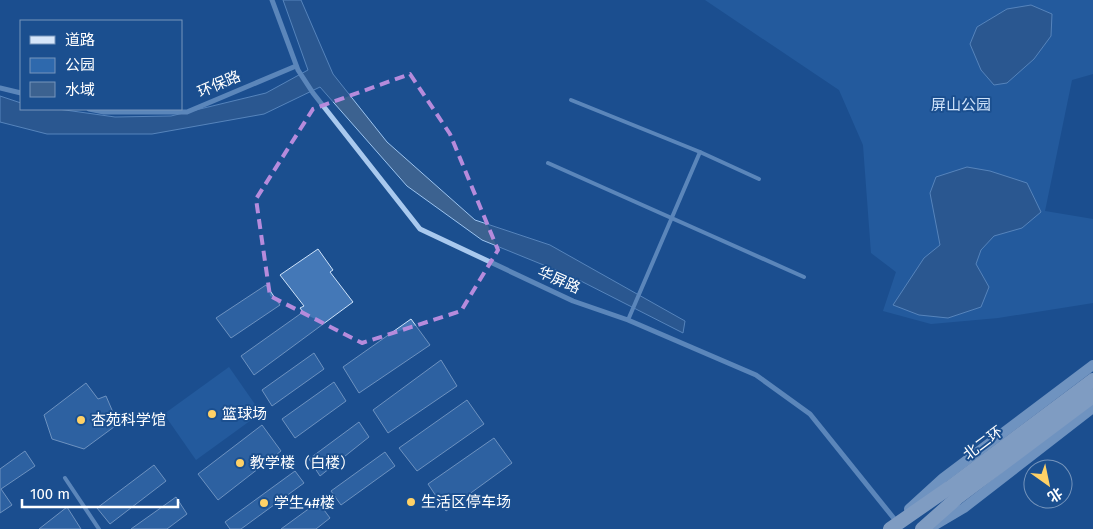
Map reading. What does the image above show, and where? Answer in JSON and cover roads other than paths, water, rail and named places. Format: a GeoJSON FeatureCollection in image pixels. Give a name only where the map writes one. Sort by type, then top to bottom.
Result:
{"type":"FeatureCollection","features":[{"type":"Feature","properties":{"kind":"highway","name":"北二环"},"geometry":{"type":"LineString","coordinates":[[922,529],[953,493],[1093,380]]}},
{"type":"Feature","properties":{"kind":"highway","name":"北二环"},"geometry":{"type":"LineString","coordinates":[[891,526],[953,493],[1093,396]]}},
{"type":"Feature","properties":{"kind":"main road"},"geometry":{"type":"LineString","coordinates":[[891,526],[943,478],[1093,365]]}},
{"type":"Feature","properties":{"kind":"main road"},"geometry":{"type":"LineString","coordinates":[[929,529],[964,508],[1091,410]]}},
{"type":"Feature","properties":{"kind":"street","name":"华屏路"},"geometry":{"type":"LineString","coordinates":[[272,0],[297,68],[313,93],[420,229],[573,301],[628,320],[756,375],[810,414],[891,526]]}},
{"type":"Feature","properties":{"kind":"street","name":"环保路"},"geometry":{"type":"LineString","coordinates":[[94,110],[104,112],[186,112],[297,68]]}},
{"type":"Feature","properties":{"kind":"street"},"geometry":{"type":"LineString","coordinates":[[0,88],[20,93]]}},
{"type":"Feature","properties":{"kind":"lane"},"geometry":{"type":"LineString","coordinates":[[571,100],[759,178]]}},
{"type":"Feature","properties":{"kind":"lane"},"geometry":{"type":"LineString","coordinates":[[628,320],[700,152]]}},
{"type":"Feature","properties":{"kind":"lane"},"geometry":{"type":"LineString","coordinates":[[548,163],[804,277]]}},
{"type":"Feature","properties":{"kind":"lane"},"geometry":{"type":"LineString","coordinates":[[65,478],[99,529]]}},
{"type":"Feature","properties":{"kind":"water"},"geometry":{"type":"Polygon","coordinates":[[[283,0],[301,0],[333,74],[387,142],[475,220],[550,245],[685,321],[683,333],[573,277],[482,240],[407,186],[320,87],[264,114],[152,134],[47,134],[0,122],[0,96],[20,103],[20,110],[65,110],[115,117],[171,116],[266,93],[308,70],[283,0]]]}},
{"type":"Feature","properties":{"kind":"water"},"geometry":{"type":"Polygon","coordinates":[[[1031,5],[1052,14],[1051,36],[1034,59],[1007,83],[994,85],[981,70],[970,44],[977,27],[1007,9],[1031,5]]]}},
{"type":"Feature","properties":{"kind":"water"},"geometry":{"type":"Polygon","coordinates":[[[967,167],[990,171],[1027,183],[1041,212],[1022,228],[994,236],[981,250],[976,264],[989,287],[981,307],[948,318],[919,315],[893,305],[924,258],[940,245],[930,193],[936,177],[967,167]]]}},
{"type":"Feature","properties":{"kind":"place","name":"篮球场"},"geometry":{"type":"Point","coordinates":[212,414]}},
{"type":"Feature","properties":{"kind":"place","name":"杏苑科学馆"},"geometry":{"type":"Point","coordinates":[81,420]}},
{"type":"Feature","properties":{"kind":"place","name":"教学楼（白楼）"},"geometry":{"type":"Point","coordinates":[240,463]}},
{"type":"Feature","properties":{"kind":"place","name":"生活区停车场"},"geometry":{"type":"Point","coordinates":[411,502]}},
{"type":"Feature","properties":{"kind":"place","name":"学生4#楼"},"geometry":{"type":"Point","coordinates":[264,503]}},
{"type":"Feature","properties":{"kind":"park label","name":"屏山公园"},"geometry":{"type":"Point","coordinates":[961,105]}}]}
